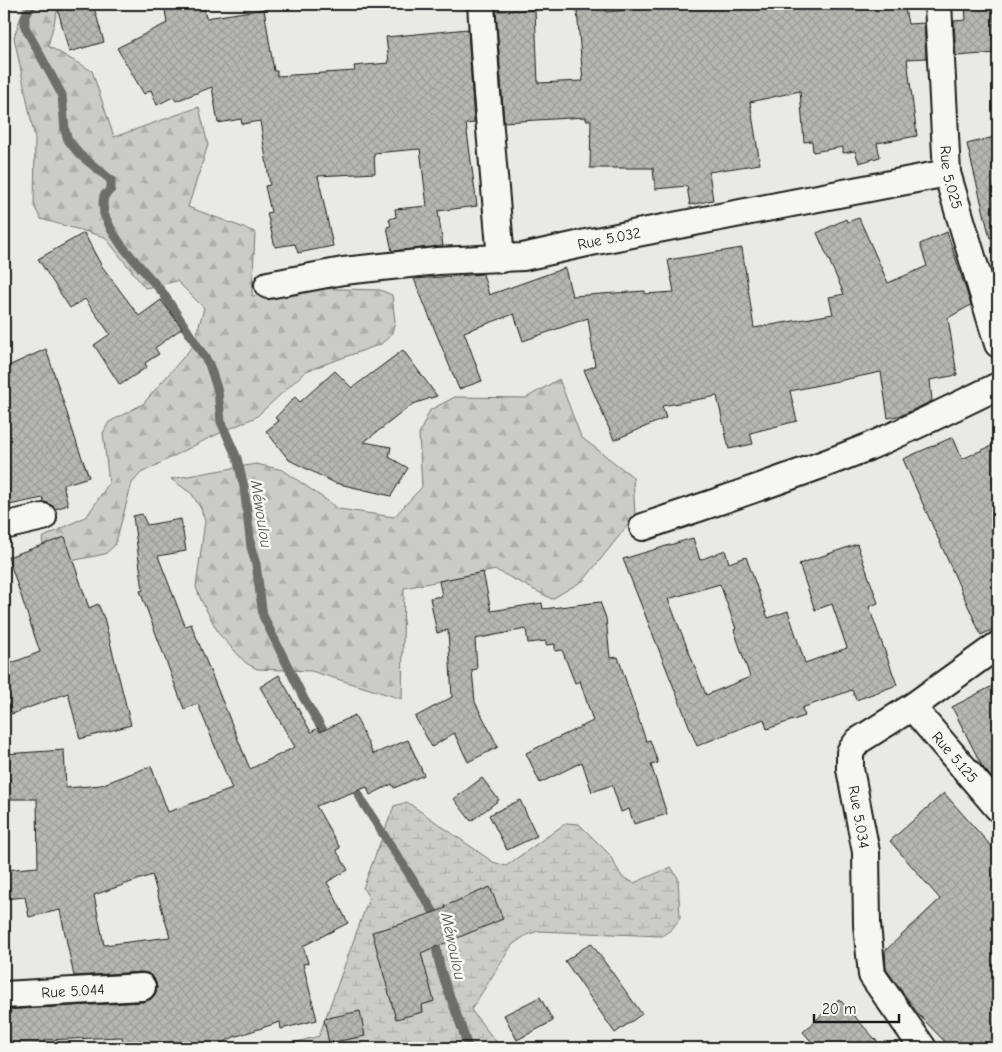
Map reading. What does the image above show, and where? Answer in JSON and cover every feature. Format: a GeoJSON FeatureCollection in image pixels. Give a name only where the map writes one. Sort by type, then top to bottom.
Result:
{"type":"FeatureCollection","features":[{"type":"Feature","properties":{"kind":"street"},"geometry":{"type":"LineString","coordinates":[[481,4],[501,259]]}},
{"type":"Feature","properties":{"kind":"street","name":"Rue 5.025"},"geometry":{"type":"LineString","coordinates":[[938,4],[947,173],[998,344]]}},
{"type":"Feature","properties":{"kind":"street","name":"Rue 5.032"},"geometry":{"type":"LineString","coordinates":[[268,285],[343,271],[438,261],[523,257],[947,173]]}},
{"type":"Feature","properties":{"kind":"street"},"geometry":{"type":"LineString","coordinates":[[643,527],[769,484],[867,447],[998,386]]}},
{"type":"Feature","properties":{"kind":"street"},"geometry":{"type":"LineString","coordinates":[[4,526],[43,517]]}},
{"type":"Feature","properties":{"kind":"street","name":"Rue 5.034"},"geometry":{"type":"LineString","coordinates":[[923,1048],[872,975],[867,925],[866,852],[850,769],[850,752],[858,741],[912,707],[998,645]]}},
{"type":"Feature","properties":{"kind":"street","name":"Rue 5.125"},"geometry":{"type":"LineString","coordinates":[[912,707],[998,808]]}},
{"type":"Feature","properties":{"kind":"street","name":"Rue 5.044"},"geometry":{"type":"LineString","coordinates":[[4,995],[142,987]]}},
{"type":"Feature","properties":{"kind":"green space"},"geometry":{"type":"Polygon","coordinates":[[[25,4],[59,4],[48,46],[92,71],[114,137],[199,107],[208,145],[188,207],[255,232],[252,296],[303,288],[380,290],[392,295],[395,322],[391,335],[381,344],[306,371],[256,417],[207,439],[141,473],[132,483],[115,545],[105,554],[66,562],[44,551],[42,538],[87,516],[109,483],[103,433],[109,422],[143,404],[193,346],[204,308],[177,281],[145,288],[105,237],[41,219],[34,206],[35,139],[14,37],[25,4]]]}},
{"type":"Feature","properties":{"kind":"green space"},"geometry":{"type":"Polygon","coordinates":[[[559,379],[581,437],[633,477],[635,516],[584,580],[552,599],[496,570],[404,588],[402,699],[311,671],[257,669],[246,663],[219,634],[196,587],[205,521],[201,509],[192,494],[171,479],[256,464],[283,470],[339,509],[394,517],[422,487],[419,434],[430,410],[455,397],[526,398],[559,379]]]}},
{"type":"Feature","properties":{"kind":"green space"},"geometry":{"type":"Polygon","coordinates":[[[407,802],[493,862],[506,866],[566,823],[579,824],[609,854],[622,877],[634,883],[671,867],[678,878],[680,918],[672,929],[662,936],[538,931],[525,936],[512,945],[471,1010],[501,1048],[275,1048],[319,1036],[369,898],[363,888],[394,806],[407,802]]]}},
{"type":"Feature","properties":{"kind":"building"},"geometry":{"type":"Polygon","coordinates":[[[79,4],[93,4],[104,42],[69,52],[58,10],[79,4]]]}},
{"type":"Feature","properties":{"kind":"building"},"geometry":{"type":"Polygon","coordinates":[[[164,4],[203,4],[206,18],[264,9],[274,71],[277,71],[277,76],[355,71],[354,66],[389,63],[386,37],[468,29],[474,123],[466,124],[477,206],[438,211],[443,246],[392,251],[387,227],[391,226],[389,219],[396,217],[395,209],[427,206],[420,149],[374,153],[375,173],[318,176],[333,246],[298,253],[295,244],[275,247],[267,213],[271,212],[265,186],[270,185],[260,121],[242,124],[241,119],[218,123],[212,87],[176,101],[173,97],[157,105],[151,90],[144,94],[117,48],[167,23],[164,4]]]}},
{"type":"Feature","properties":{"kind":"building"},"geometry":{"type":"Polygon","coordinates":[[[695,4],[695,8],[736,4],[904,4],[908,24],[924,23],[926,58],[907,59],[917,136],[877,143],[880,157],[859,163],[855,151],[843,153],[843,147],[813,152],[812,141],[804,142],[800,91],[750,102],[760,164],[709,172],[713,200],[690,205],[687,186],[655,189],[653,168],[590,168],[591,120],[586,120],[586,117],[504,122],[496,11],[535,10],[538,83],[583,81],[577,10],[606,7],[606,12],[695,4]]]}},
{"type":"Feature","properties":{"kind":"building"},"geometry":{"type":"Polygon","coordinates":[[[965,4],[994,4],[997,53],[956,56],[954,21],[966,20],[965,4]]]}},
{"type":"Feature","properties":{"kind":"building"},"geometry":{"type":"Polygon","coordinates":[[[998,136],[998,237],[990,238],[967,144],[998,136]]]}},
{"type":"Feature","properties":{"kind":"building"},"geometry":{"type":"Polygon","coordinates":[[[859,218],[888,283],[927,266],[920,244],[947,232],[971,305],[948,318],[957,375],[930,380],[932,401],[902,415],[888,418],[881,372],[790,391],[797,421],[750,433],[753,444],[729,449],[717,396],[662,406],[666,418],[614,440],[584,370],[595,366],[588,318],[523,341],[514,314],[464,332],[482,381],[459,389],[414,279],[483,274],[489,295],[565,268],[572,296],[645,291],[645,294],[674,292],[668,260],[742,248],[754,328],[833,314],[829,297],[844,294],[817,233],[846,219],[847,222],[859,218]]]}},
{"type":"Feature","properties":{"kind":"building"},"geometry":{"type":"Polygon","coordinates":[[[84,233],[101,265],[139,316],[161,300],[182,328],[155,348],[159,354],[145,363],[147,367],[120,385],[94,345],[110,334],[85,299],[70,308],[38,259],[84,233]]]}},
{"type":"Feature","properties":{"kind":"building"},"geometry":{"type":"Polygon","coordinates":[[[46,349],[89,477],[63,485],[68,505],[55,509],[44,502],[43,498],[4,506],[4,368],[46,349]]]}},
{"type":"Feature","properties":{"kind":"building"},"geometry":{"type":"Polygon","coordinates":[[[403,350],[437,396],[413,404],[364,442],[391,447],[389,457],[408,468],[391,496],[335,483],[289,460],[266,431],[279,421],[275,418],[295,397],[300,402],[335,371],[352,388],[403,350]]]}},
{"type":"Feature","properties":{"kind":"building"},"geometry":{"type":"Polygon","coordinates":[[[953,437],[962,459],[998,443],[998,627],[981,635],[903,459],[953,437]]]}},
{"type":"Feature","properties":{"kind":"building"},"geometry":{"type":"Polygon","coordinates":[[[142,514],[147,525],[181,519],[186,551],[158,556],[185,626],[191,624],[250,769],[295,747],[260,687],[279,675],[311,732],[318,728],[320,732],[355,715],[373,754],[408,740],[424,775],[394,788],[392,784],[370,795],[367,787],[316,806],[340,848],[336,850],[348,870],[327,882],[348,923],[303,946],[308,963],[303,964],[317,1020],[281,1029],[280,1022],[234,1037],[212,1048],[124,1048],[122,1037],[45,1040],[45,1048],[4,1048],[4,1010],[143,1002],[151,999],[156,993],[157,987],[154,978],[148,973],[142,972],[74,976],[60,910],[29,917],[25,897],[4,899],[4,870],[38,867],[37,799],[4,799],[4,754],[64,750],[66,788],[101,785],[151,766],[168,812],[232,789],[198,704],[184,709],[140,591],[143,590],[133,516],[142,514]],[[152,875],[94,895],[104,945],[170,937],[152,875]]]}},
{"type":"Feature","properties":{"kind":"building"},"geometry":{"type":"Polygon","coordinates":[[[65,537],[89,608],[98,604],[104,618],[131,725],[80,739],[68,693],[12,714],[4,693],[4,666],[40,652],[8,557],[65,537]]]}},
{"type":"Feature","properties":{"kind":"building"},"geometry":{"type":"Polygon","coordinates":[[[693,538],[700,560],[725,550],[729,563],[746,557],[768,618],[788,611],[805,663],[847,648],[832,604],[815,610],[799,564],[857,544],[878,603],[869,607],[897,685],[856,700],[852,690],[802,708],[805,716],[767,729],[764,719],[697,746],[623,559],[693,538]],[[720,584],[668,599],[706,695],[750,677],[734,630],[736,629],[720,584]]]}},
{"type":"Feature","properties":{"kind":"building"},"geometry":{"type":"Polygon","coordinates":[[[483,572],[491,611],[542,603],[543,609],[600,602],[606,618],[610,658],[618,657],[646,741],[650,740],[658,763],[651,765],[667,814],[634,824],[629,809],[621,812],[612,785],[592,792],[582,762],[540,783],[526,753],[593,721],[580,681],[575,683],[562,650],[555,651],[555,644],[546,645],[546,641],[528,643],[526,629],[475,639],[477,669],[472,670],[475,702],[498,747],[468,762],[454,733],[432,747],[415,717],[452,697],[448,630],[437,633],[430,598],[442,596],[439,581],[483,572]]]}},
{"type":"Feature","properties":{"kind":"building"},"geometry":{"type":"Polygon","coordinates":[[[998,683],[998,785],[982,766],[952,707],[998,683]]]}},
{"type":"Feature","properties":{"kind":"building"},"geometry":{"type":"Polygon","coordinates":[[[482,778],[499,800],[471,821],[454,799],[482,778]]]}},
{"type":"Feature","properties":{"kind":"building"},"geometry":{"type":"Polygon","coordinates":[[[944,793],[998,854],[998,1048],[951,1048],[919,1015],[886,969],[885,951],[940,899],[890,841],[944,793]]]}},
{"type":"Feature","properties":{"kind":"building"},"geometry":{"type":"Polygon","coordinates":[[[520,800],[537,836],[507,850],[489,815],[520,800]]]}},
{"type":"Feature","properties":{"kind":"building"},"geometry":{"type":"Polygon","coordinates":[[[490,887],[503,919],[421,953],[434,1001],[422,1005],[423,1012],[396,1019],[372,932],[446,908],[445,906],[490,887]]]}},
{"type":"Feature","properties":{"kind":"building"},"geometry":{"type":"Polygon","coordinates":[[[591,943],[642,1014],[615,1033],[565,961],[591,943]]]}},
{"type":"Feature","properties":{"kind":"building"},"geometry":{"type":"Polygon","coordinates":[[[540,997],[553,1021],[517,1040],[504,1015],[540,997]]]}},
{"type":"Feature","properties":{"kind":"building"},"geometry":{"type":"Polygon","coordinates":[[[839,999],[883,1048],[817,1048],[803,1032],[839,999]]]}},
{"type":"Feature","properties":{"kind":"building"},"geometry":{"type":"Polygon","coordinates":[[[360,1011],[365,1036],[329,1043],[324,1019],[360,1011]]]}},
{"type":"Feature","properties":{"kind":"waterway","name":"Méwoulou"},"geometry":{"type":"LineString","coordinates":[[33,4],[25,17],[25,27],[62,95],[65,130],[68,140],[79,154],[111,180],[111,189],[104,196],[103,203],[104,214],[112,231],[122,246],[163,293],[209,364],[218,391],[221,422],[237,458],[244,487],[251,547],[256,564],[263,616],[304,699],[329,740]]}},
{"type":"Feature","properties":{"kind":"waterway","name":"Méwoulou"},"geometry":{"type":"LineString","coordinates":[[352,782],[365,806],[435,914],[435,922]]}},
{"type":"Feature","properties":{"kind":"waterway","name":"Méwoulou"},"geometry":{"type":"LineString","coordinates":[[435,935],[444,979],[468,1048]]}}]}
